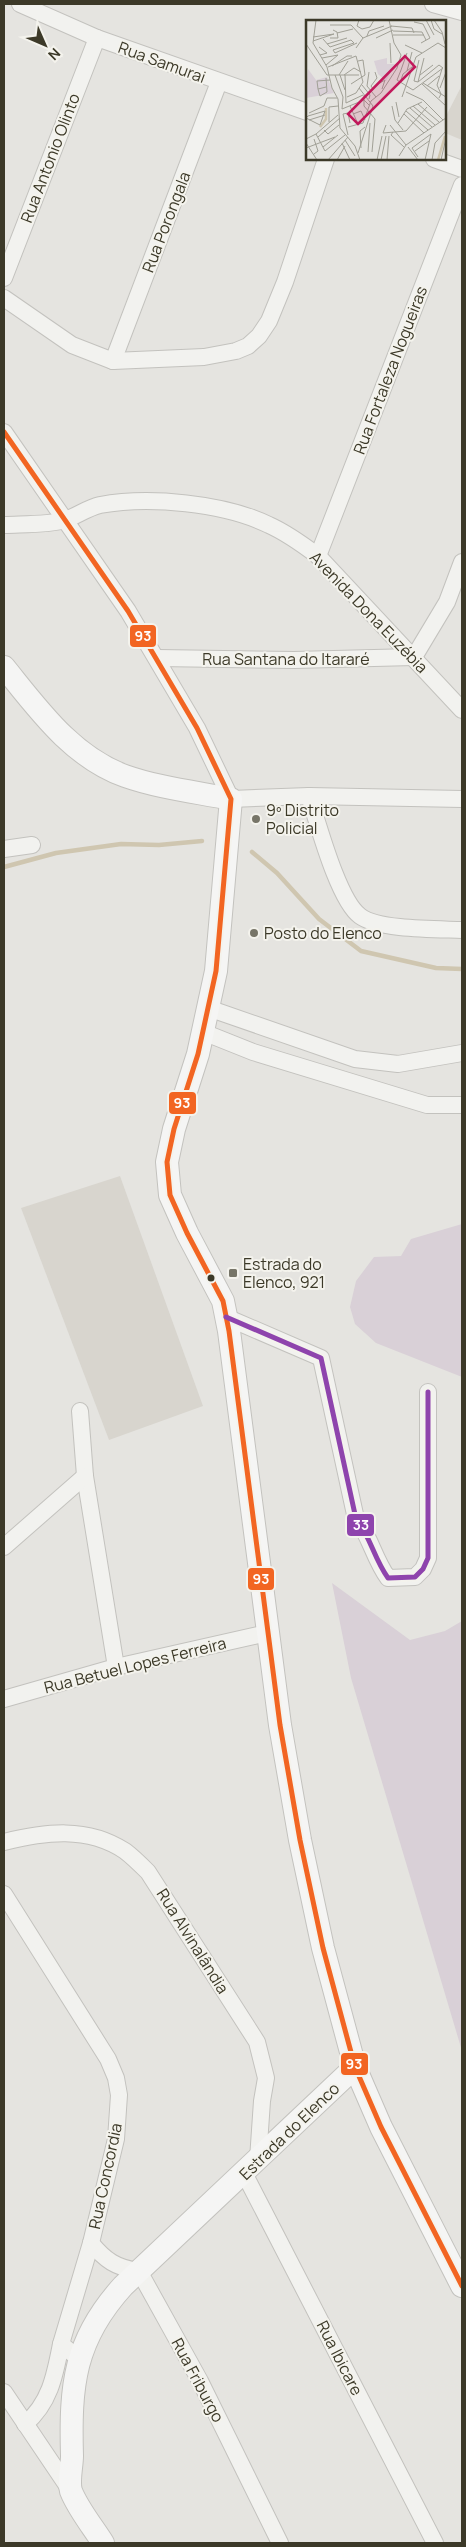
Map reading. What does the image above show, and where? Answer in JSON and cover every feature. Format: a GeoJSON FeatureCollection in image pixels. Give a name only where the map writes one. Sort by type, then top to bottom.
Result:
{"type":"FeatureCollection","features":[{"type":"Feature","properties":{"kind":"street","name":"Rua Samurai"},"geometry":{"type":"LineString","coordinates":[[20,4],[97,38],[306,112]]}},
{"type":"Feature","properties":{"kind":"street"},"geometry":{"type":"LineString","coordinates":[[433,4],[462,12]]}},
{"type":"Feature","properties":{"kind":"street","name":"Rua Antonio Olinto"},"geometry":{"type":"LineString","coordinates":[[4,278],[97,38]]}},
{"type":"Feature","properties":{"kind":"street","name":"Rua Porongala"},"geometry":{"type":"LineString","coordinates":[[113,361],[219,82]]}},
{"type":"Feature","properties":{"kind":"street"},"geometry":{"type":"LineString","coordinates":[[4,298],[72,345],[113,361],[204,357],[236,351],[248,346],[259,336],[270,321],[326,160]]}},
{"type":"Feature","properties":{"kind":"street"},"geometry":{"type":"LineString","coordinates":[[437,160],[462,169]]}},
{"type":"Feature","properties":{"kind":"street","name":"Rua Fortaleza Nogueiras"},"geometry":{"type":"LineString","coordinates":[[318,556],[462,185]]}},
{"type":"Feature","properties":{"kind":"street"},"geometry":{"type":"LineString","coordinates":[[4,432],[128,611],[158,658],[197,728],[231,798],[216,971],[203,1032],[174,1129],[168,1162],[170,1195],[187,1233],[223,1301],[280,1725],[310,1891],[355,2068],[381,2127],[462,2286]]}},
{"type":"Feature","properties":{"kind":"street","name":"Avenida Dona Euzébia"},"geometry":{"type":"LineString","coordinates":[[4,525],[64,520],[98,506],[172,502],[231,512],[268,524],[292,537],[318,556],[462,710]]}},
{"type":"Feature","properties":{"kind":"street"},"geometry":{"type":"LineString","coordinates":[[414,657],[447,602],[462,562]]}},
{"type":"Feature","properties":{"kind":"street","name":"Rua Santana do Itararé"},"geometry":{"type":"LineString","coordinates":[[158,658],[294,660],[414,657]]}},
{"type":"Feature","properties":{"kind":"street"},"geometry":{"type":"LineString","coordinates":[[4,667],[42,715],[64,738],[97,762],[124,776],[178,789],[231,798],[309,796],[462,799]]}},
{"type":"Feature","properties":{"kind":"street"},"geometry":{"type":"LineString","coordinates":[[309,796],[341,886],[351,907],[360,917],[392,926],[462,930]]}},
{"type":"Feature","properties":{"kind":"street"},"geometry":{"type":"LineString","coordinates":[[4,849],[32,845]]}},
{"type":"Feature","properties":{"kind":"street"},"geometry":{"type":"LineString","coordinates":[[208,1008],[355,1059],[398,1064],[462,1053]]}},
{"type":"Feature","properties":{"kind":"street"},"geometry":{"type":"LineString","coordinates":[[203,1032],[253,1052],[427,1105],[462,1105]]}},
{"type":"Feature","properties":{"kind":"street"},"geometry":{"type":"LineString","coordinates":[[226,1317],[321,1358],[356,1519],[363,1527],[377,1564],[388,1578],[414,1577],[424,1569],[428,1558],[428,1392]]}},
{"type":"Feature","properties":{"kind":"street"},"geometry":{"type":"LineString","coordinates":[[80,1411],[85,1476],[116,1667]]}},
{"type":"Feature","properties":{"kind":"street"},"geometry":{"type":"LineString","coordinates":[[4,1547],[85,1476]]}},
{"type":"Feature","properties":{"kind":"street","name":"Rua Betuel Lopes Ferreira"},"geometry":{"type":"LineString","coordinates":[[4,1699],[116,1667],[267,1634]]}},
{"type":"Feature","properties":{"kind":"street","name":"Rua Alvinalândia"},"geometry":{"type":"LineString","coordinates":[[4,1842],[32,1835],[68,1832],[97,1837],[125,1851],[148,1872],[257,2042],[266,2078],[251,2166]]}},
{"type":"Feature","properties":{"kind":"street","name":"Rua Concordia"},"geometry":{"type":"LineString","coordinates":[[4,1894],[104,2053],[116,2078],[119,2095],[116,2139],[90,2242],[70,2351]]}},
{"type":"Feature","properties":{"kind":"street","name":"Estrada do Elenco"},"geometry":{"type":"LineString","coordinates":[[25,2424],[35,2415],[70,2351],[93,2326],[106,2305],[355,2068]]}},
{"type":"Feature","properties":{"kind":"street","name":"Rua Ibicare"},"geometry":{"type":"LineString","coordinates":[[251,2166],[435,2543]]}},
{"type":"Feature","properties":{"kind":"street"},"geometry":{"type":"LineString","coordinates":[[90,2242],[104,2259],[112,2265],[140,2271]]}},
{"type":"Feature","properties":{"kind":"street","name":"Rua Friburgo"},"geometry":{"type":"LineString","coordinates":[[140,2271],[200,2381],[280,2543]]}},
{"type":"Feature","properties":{"kind":"street","name":"Estrada do Elenco"},"geometry":{"type":"LineString","coordinates":[[70,2351],[72,2402],[70,2490]]}},
{"type":"Feature","properties":{"kind":"street"},"geometry":{"type":"LineString","coordinates":[[4,2392],[103,2543]]}},
{"type":"Feature","properties":{"kind":"shaded area"},"geometry":{"type":"Polygon","coordinates":[[[462,85],[462,140],[446,133],[446,116],[462,85]]]}},
{"type":"Feature","properties":{"kind":"shaded area"},"geometry":{"type":"Polygon","coordinates":[[[120,1176],[203,1406],[109,1440],[21,1208],[120,1176]]]}},
{"type":"Feature","properties":{"kind":"shaded area"},"geometry":{"type":"Polygon","coordinates":[[[462,1224],[462,1377],[376,1343],[355,1324],[350,1307],[356,1281],[374,1257],[401,1256],[411,1239],[462,1224]]]}},
{"type":"Feature","properties":{"kind":"shaded area"},"geometry":{"type":"Polygon","coordinates":[[[332,1583],[410,1640],[445,1631],[462,1621],[462,2051],[351,1678],[332,1583]]]}},
{"type":"Feature","properties":{"kind":"waterway"},"geometry":{"type":"LineString","coordinates":[[4,867],[56,853],[121,844],[159,845],[202,841]]}},
{"type":"Feature","properties":{"kind":"waterway"},"geometry":{"type":"LineString","coordinates":[[252,852],[277,873],[319,919],[361,951],[436,968],[462,969]]}},
{"type":"Feature","properties":{"kind":"transit line","name":"93"},"geometry":{"type":"LineString","coordinates":[[4,432],[128,611],[197,728],[231,799],[216,971],[198,1054],[174,1129],[167,1162],[170,1195],[187,1233],[223,1301],[229,1331],[280,1725],[300,1840],[323,1948],[355,2067],[381,2127],[462,2286]]}},
{"type":"Feature","properties":{"kind":"transit line","name":"33"},"geometry":{"type":"LineString","coordinates":[[226,1317],[321,1358],[356,1519],[365,1531],[388,1578],[415,1577],[423,1569],[428,1558],[428,1392]]}},
{"type":"Feature","properties":{"kind":"place","name":"9º Distrito Policial"},"geometry":{"type":"Point","coordinates":[256,819]}},
{"type":"Feature","properties":{"kind":"place","name":"Posto do Elenco"},"geometry":{"type":"Point","coordinates":[254,933]}},
{"type":"Feature","properties":{"kind":"place","name":"Estrada do Elenco, 921"},"geometry":{"type":"Point","coordinates":[233,1273]}}]}
